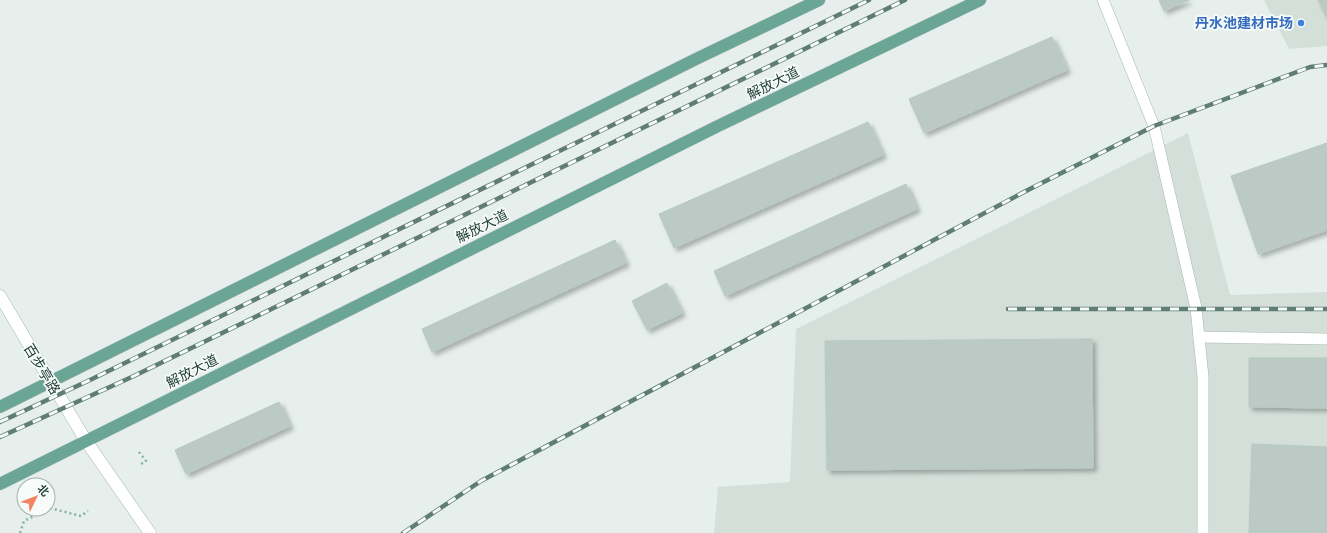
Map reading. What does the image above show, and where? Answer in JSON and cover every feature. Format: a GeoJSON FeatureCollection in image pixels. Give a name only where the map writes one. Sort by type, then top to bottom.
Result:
{"type":"FeatureCollection","features":[{"type":"Feature","properties":{"kind":"main road"},"geometry":{"type":"LineString","coordinates":[[0,406],[696,59],[819,0]]}},
{"type":"Feature","properties":{"kind":"main road","name":"解放大道"},"geometry":{"type":"LineString","coordinates":[[0,484],[711,130],[980,0]]}},
{"type":"Feature","properties":{"kind":"street","name":"百步亭路"},"geometry":{"type":"LineString","coordinates":[[0,296],[86,441],[150,533]]}},
{"type":"Feature","properties":{"kind":"lane"},"geometry":{"type":"LineString","coordinates":[[1103,0],[1154,126],[1196,308],[1202,377],[1203,533]]}},
{"type":"Feature","properties":{"kind":"lane"},"geometry":{"type":"LineString","coordinates":[[1199,337],[1327,339]]}},
{"type":"Feature","properties":{"kind":"path"},"geometry":{"type":"LineString","coordinates":[[139,452],[146,461],[140,464]]}},
{"type":"Feature","properties":{"kind":"path"},"geometry":{"type":"LineString","coordinates":[[56,510],[81,516],[88,511]]}},
{"type":"Feature","properties":{"kind":"path"},"geometry":{"type":"LineString","coordinates":[[20,533],[24,521],[32,517]]}},
{"type":"Feature","properties":{"kind":"shaded area","name":"丹水池建材市场"},"geometry":{"type":"Polygon","coordinates":[[[1264,0],[1327,0],[1327,46],[1289,49],[1264,0]]]}},
{"type":"Feature","properties":{"kind":"shaded area"},"geometry":{"type":"Polygon","coordinates":[[[1188,133],[1230,295],[1327,292],[1327,533],[714,533],[718,487],[790,482],[796,329],[1188,133]]]}},
{"type":"Feature","properties":{"kind":"building"},"geometry":{"type":"Polygon","coordinates":[[[1159,0],[1189,0],[1164,11],[1159,0]]]}},
{"type":"Feature","properties":{"kind":"building"},"geometry":{"type":"Polygon","coordinates":[[[1318,0],[1327,0],[1327,18],[1318,0]]]}},
{"type":"Feature","properties":{"kind":"building"},"geometry":{"type":"Polygon","coordinates":[[[1052,37],[1067,70],[924,133],[909,99],[1052,37]]]}},
{"type":"Feature","properties":{"kind":"building"},"geometry":{"type":"Polygon","coordinates":[[[868,122],[883,155],[674,248],[659,214],[868,122]]]}},
{"type":"Feature","properties":{"kind":"building"},"geometry":{"type":"Polygon","coordinates":[[[1327,143],[1327,230],[1258,254],[1231,176],[1327,143]]]}},
{"type":"Feature","properties":{"kind":"building"},"geometry":{"type":"Polygon","coordinates":[[[906,184],[917,209],[725,296],[714,271],[906,184]]]}},
{"type":"Feature","properties":{"kind":"building"},"geometry":{"type":"Polygon","coordinates":[[[615,240],[626,263],[432,352],[422,329],[615,240]]]}},
{"type":"Feature","properties":{"kind":"building"},"geometry":{"type":"Polygon","coordinates":[[[667,283],[682,313],[647,330],[632,301],[667,283]]]}},
{"type":"Feature","properties":{"kind":"building"},"geometry":{"type":"Polygon","coordinates":[[[1092,339],[1093,468],[827,470],[825,341],[1092,339]]]}},
{"type":"Feature","properties":{"kind":"building"},"geometry":{"type":"Polygon","coordinates":[[[1249,358],[1327,358],[1327,408],[1249,407],[1249,358]]]}},
{"type":"Feature","properties":{"kind":"building"},"geometry":{"type":"Polygon","coordinates":[[[279,402],[290,426],[186,474],[175,450],[279,402]]]}},
{"type":"Feature","properties":{"kind":"building"},"geometry":{"type":"Polygon","coordinates":[[[1252,444],[1327,447],[1327,533],[1249,533],[1252,444]]]}},
{"type":"Feature","properties":{"kind":"railway"},"geometry":{"type":"LineString","coordinates":[[0,422],[90,380],[869,0]]}},
{"type":"Feature","properties":{"kind":"railway"},"geometry":{"type":"LineString","coordinates":[[0,437],[134,376],[905,0]]}},
{"type":"Feature","properties":{"kind":"railway"},"geometry":{"type":"LineString","coordinates":[[403,533],[481,481],[1024,192],[1154,126],[1310,67],[1327,65]]}},
{"type":"Feature","properties":{"kind":"railway"},"geometry":{"type":"LineString","coordinates":[[1008,309],[1327,309]]}},
{"type":"Feature","properties":{"kind":"place","name":"丹水池建材市场"},"geometry":{"type":"Point","coordinates":[1301,23]}}]}
